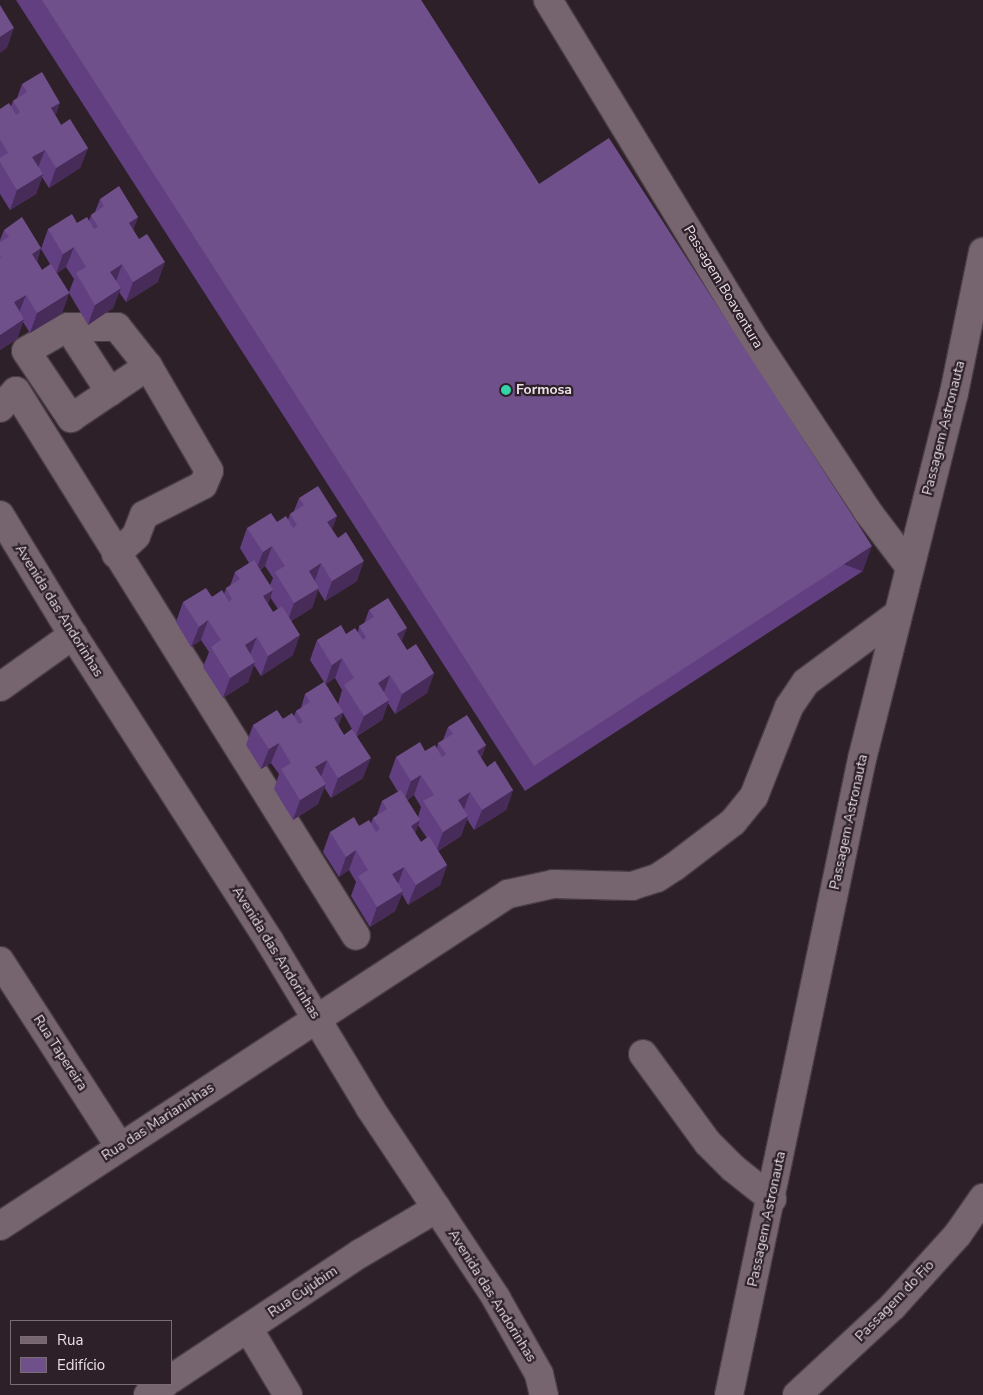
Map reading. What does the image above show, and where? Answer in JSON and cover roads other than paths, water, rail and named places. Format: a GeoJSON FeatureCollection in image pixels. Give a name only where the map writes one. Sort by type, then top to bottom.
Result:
{"type":"FeatureCollection","features":[{"type":"Feature","properties":{"kind":"street","name":"Passagem Boaventura"},"geometry":{"type":"LineString","coordinates":[[548,0],[756,342],[863,505],[909,566]]}},
{"type":"Feature","properties":{"kind":"street","name":"Passagem Astronauta"},"geometry":{"type":"LineString","coordinates":[[729,1395],[772,1199],[862,759],[954,393],[983,252]]}},
{"type":"Feature","properties":{"kind":"street"},"geometry":{"type":"LineString","coordinates":[[116,554],[136,536],[144,515],[203,485],[209,472],[148,366],[116,327],[68,327],[26,351],[71,418],[148,366]]}},
{"type":"Feature","properties":{"kind":"street"},"geometry":{"type":"LineString","coordinates":[[68,327],[110,392]]}},
{"type":"Feature","properties":{"kind":"street"},"geometry":{"type":"LineString","coordinates":[[44,378],[8,399],[116,554],[356,936]]}},
{"type":"Feature","properties":{"kind":"street","name":"Avenida das Andorinhas"},"geometry":{"type":"LineString","coordinates":[[0,515],[72,635],[202,833],[370,1108],[522,1341],[539,1374],[544,1395]]}},
{"type":"Feature","properties":{"kind":"street","name":"Rua das Marianinhas"},"geometry":{"type":"LineString","coordinates":[[0,1226],[508,894],[553,884],[632,886],[657,878],[674,868],[733,822],[754,796],[789,707],[806,682],[898,614]]}},
{"type":"Feature","properties":{"kind":"street"},"geometry":{"type":"LineString","coordinates":[[0,687],[72,635]]}},
{"type":"Feature","properties":{"kind":"street","name":"Rua Tapereira"},"geometry":{"type":"LineString","coordinates":[[0,961],[120,1146]]}},
{"type":"Feature","properties":{"kind":"street"},"geometry":{"type":"LineString","coordinates":[[642,1054],[708,1143],[733,1168],[772,1199]]}},
{"type":"Feature","properties":{"kind":"street","name":"Passagem do Fio"},"geometry":{"type":"LineString","coordinates":[[797,1395],[893,1306],[958,1234],[983,1198]]}},
{"type":"Feature","properties":{"kind":"street","name":"Rua Cujubim"},"geometry":{"type":"LineString","coordinates":[[172,1379],[361,1253],[437,1208]]}},
{"type":"Feature","properties":{"kind":"street"},"geometry":{"type":"LineString","coordinates":[[248,1328],[288,1395]]}},
{"type":"Feature","properties":{"kind":"street"},"geometry":{"type":"LineString","coordinates":[[148,1395],[163,1385]]}},
{"type":"Feature","properties":{"kind":"place","name":"Formosa"},"geometry":{"type":"Point","coordinates":[506,390]}}]}
